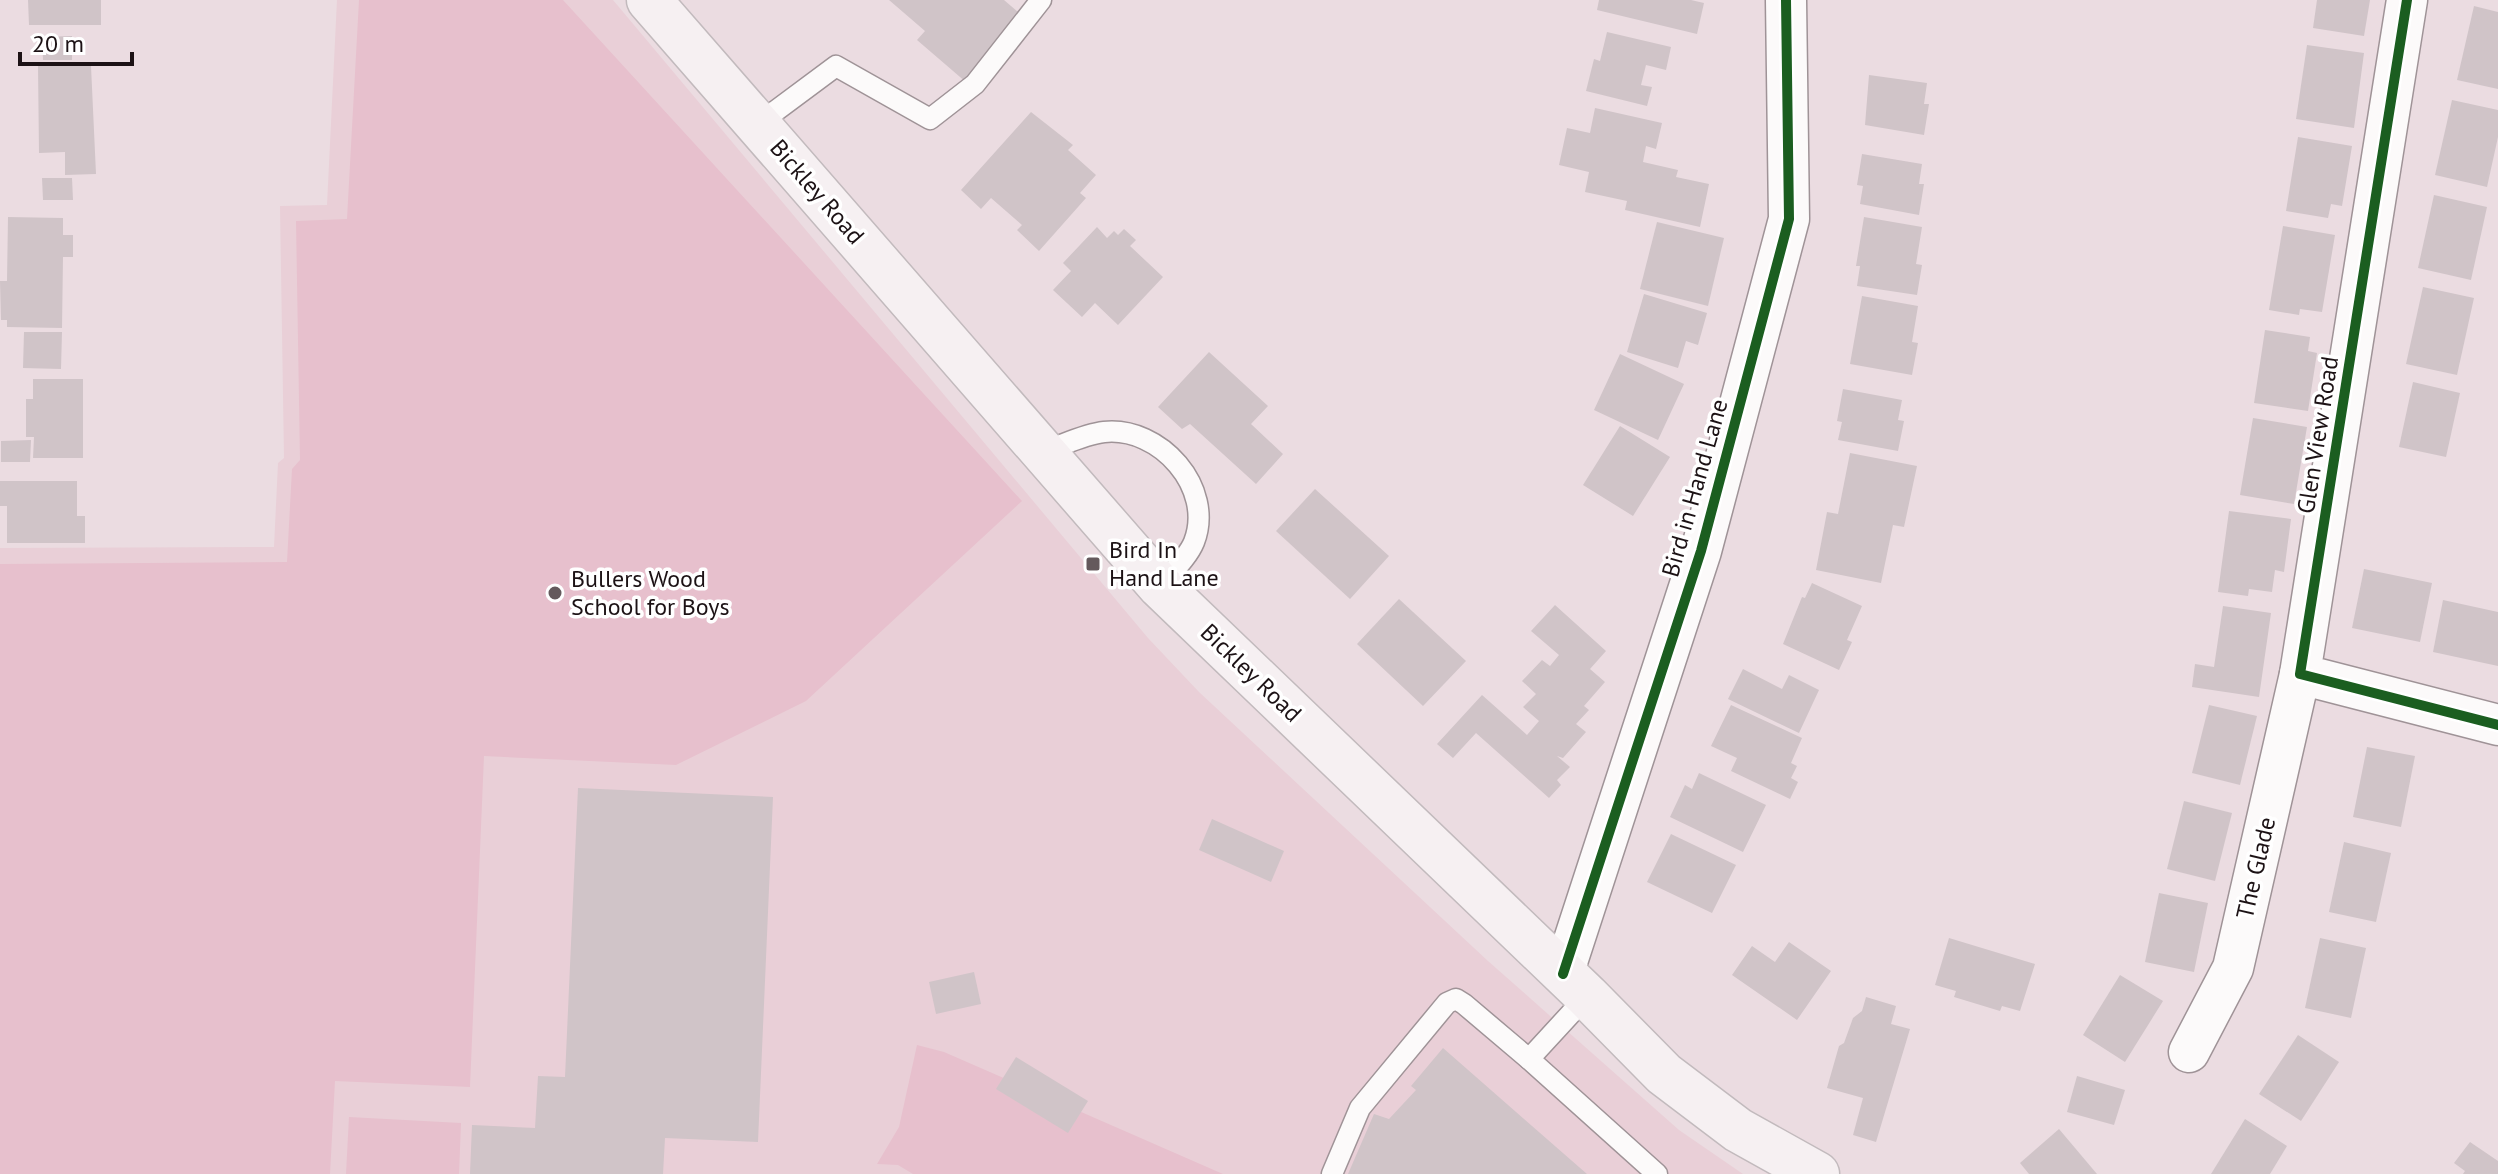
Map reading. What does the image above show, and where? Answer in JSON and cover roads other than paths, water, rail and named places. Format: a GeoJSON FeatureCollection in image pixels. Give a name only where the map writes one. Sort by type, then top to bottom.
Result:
{"type":"FeatureCollection","features":[{"type":"Feature","properties":{"kind":"main road","name":"Bickley Road"},"geometry":{"type":"LineString","coordinates":[[649,0],[1160,586],[1664,1074],[1738,1130],[1817,1174]]}},
{"type":"Feature","properties":{"kind":"street","name":"Bird in Hand Lane"},"geometry":{"type":"LineString","coordinates":[[1575,985],[1701,551],[1789,219],[1786,0]]}},
{"type":"Feature","properties":{"kind":"street","name":"Glen View Road"},"geometry":{"type":"LineString","coordinates":[[2300,674],[2407,0]]}},
{"type":"Feature","properties":{"kind":"street"},"geometry":{"type":"LineString","coordinates":[[2300,674],[2498,725]]}},
{"type":"Feature","properties":{"kind":"street","name":"The Glade"},"geometry":{"type":"LineString","coordinates":[[2189,1052],[2233,968],[2300,674]]}},
{"type":"Feature","properties":{"kind":"lane"},"geometry":{"type":"LineString","coordinates":[[758,124],[836,66],[930,119],[975,84],[1041,0]]}},
{"type":"Feature","properties":{"kind":"lane"},"geometry":{"type":"LineString","coordinates":[[1045,451],[1104,432],[1135,436],[1164,450],[1189,476],[1199,515],[1194,544],[1160,586]]}},
{"type":"Feature","properties":{"kind":"lane"},"geometry":{"type":"LineString","coordinates":[[1529,1059],[1575,985]]}},
{"type":"Feature","properties":{"kind":"lane"},"geometry":{"type":"LineString","coordinates":[[1332,1174],[1360,1108],[1447,1003],[1456,999],[1529,1059],[1657,1174]]}},
{"type":"Feature","properties":{"kind":"place","name":"Bird In Hand Lane"},"geometry":{"type":"Point","coordinates":[1093,564]}},
{"type":"Feature","properties":{"kind":"place","name":"Bullers Wood School for Boys"},"geometry":{"type":"Point","coordinates":[555,593]}}]}
